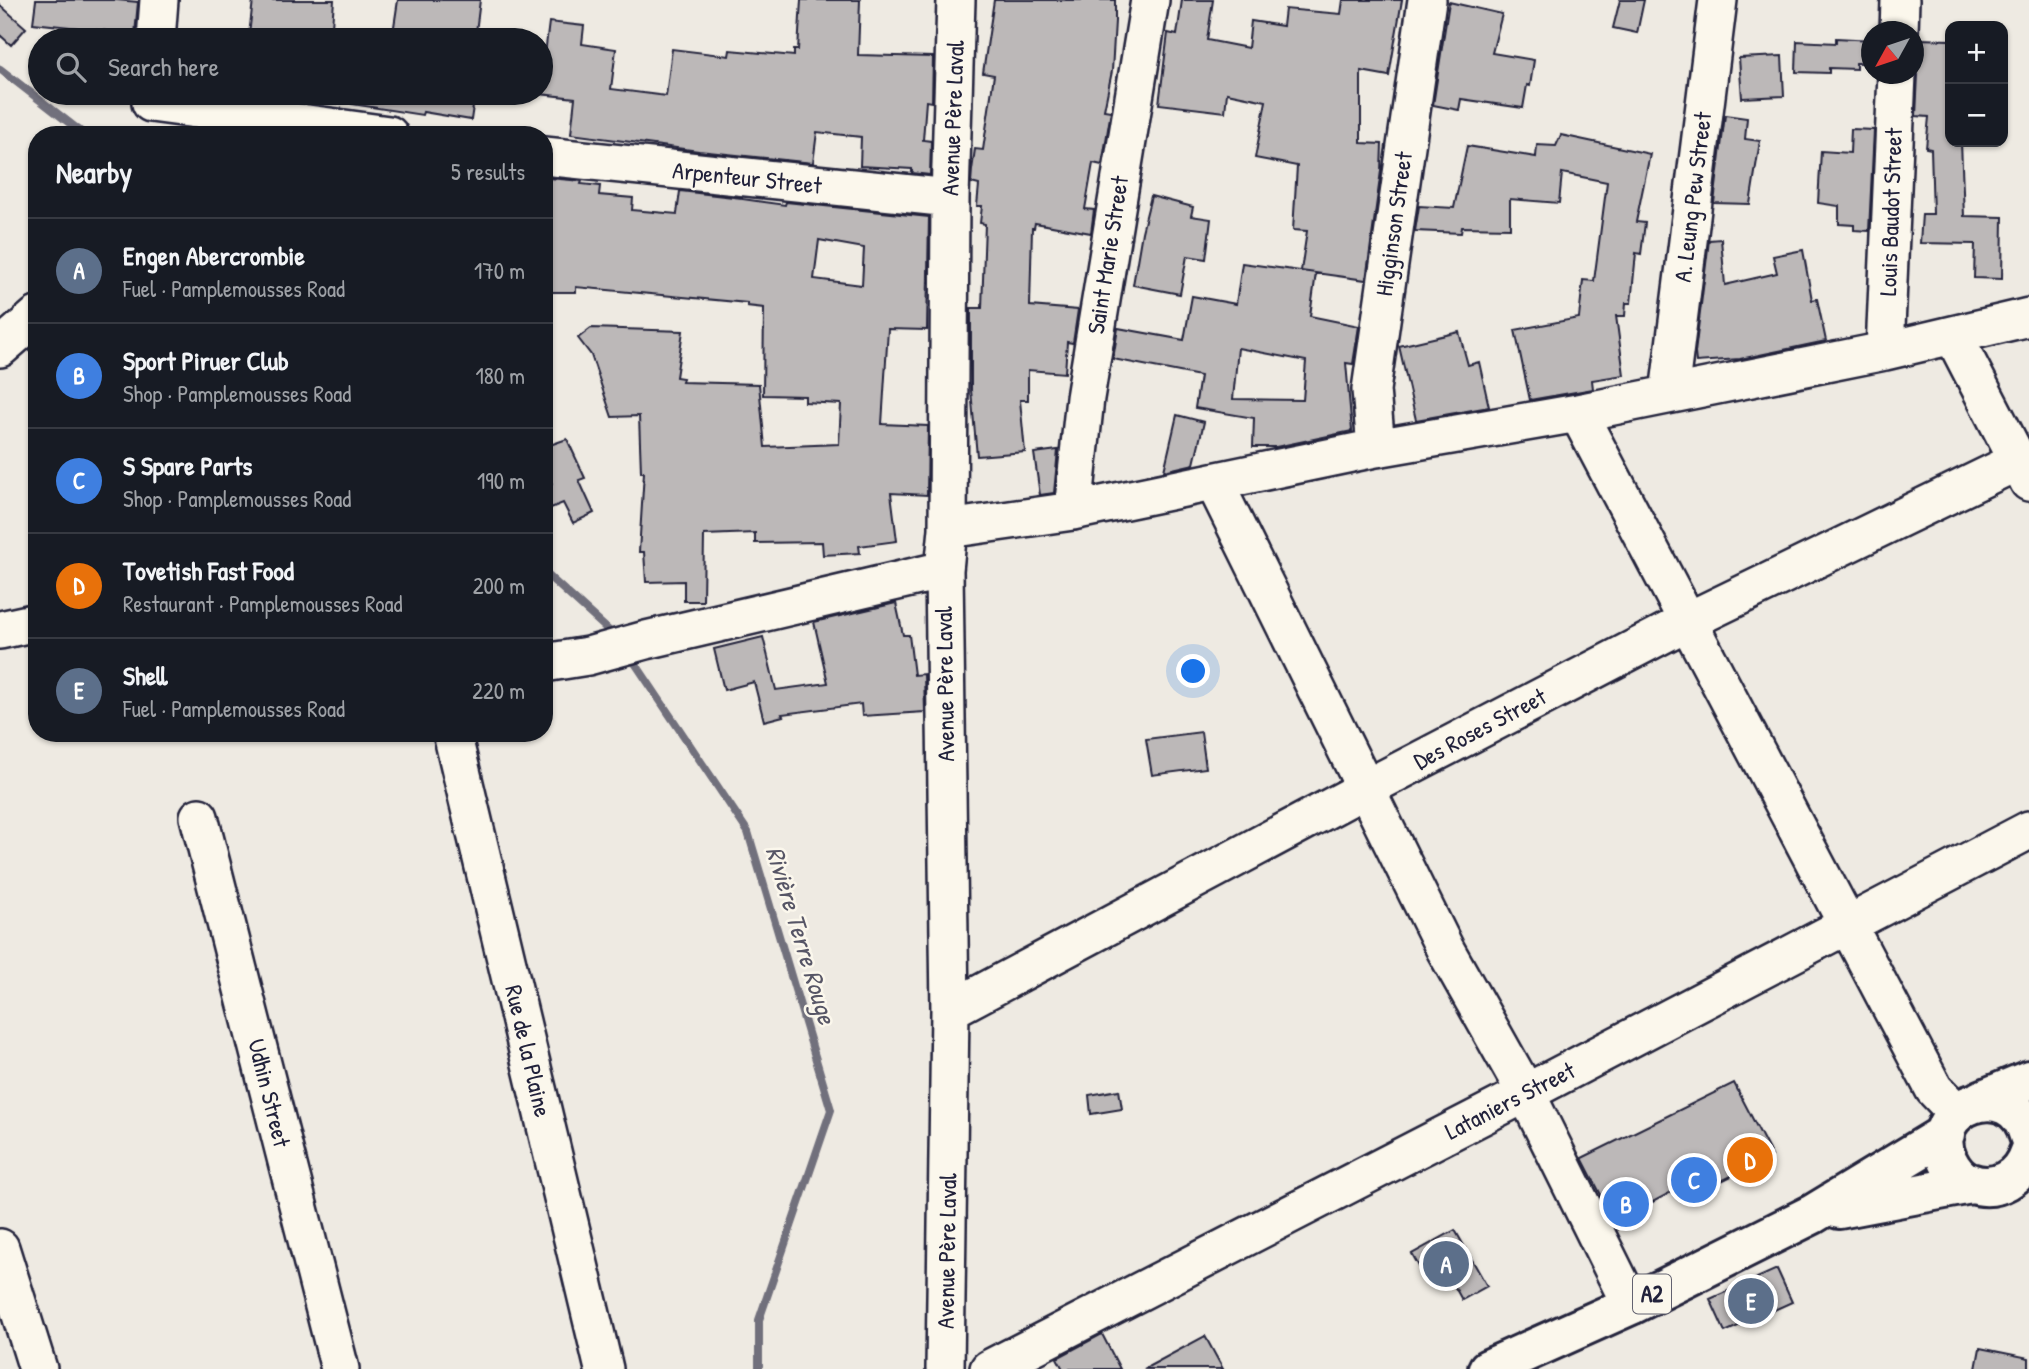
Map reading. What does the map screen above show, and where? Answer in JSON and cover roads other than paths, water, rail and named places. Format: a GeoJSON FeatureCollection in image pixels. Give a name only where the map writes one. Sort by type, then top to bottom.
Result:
{"type":"FeatureCollection","features":[{"type":"Feature","properties":{"kind":"main road"},"geometry":{"type":"LineString","coordinates":[[1971,1184],[1960,1178],[1946,1158],[1961,1116],[2029,1080]]}},
{"type":"Feature","properties":{"kind":"main road","name":"A2"},"geometry":{"type":"LineString","coordinates":[[1488,1369],[1631,1305],[1813,1214],[1961,1116],[2003,1103],[2020,1116],[2025,1150],[1990,1186],[1971,1184],[1813,1214]]}},
{"type":"Feature","properties":{"kind":"street"},"geometry":{"type":"LineString","coordinates":[[157,28],[159,0]]}},
{"type":"Feature","properties":{"kind":"street","name":"Avenue Père Laval"},"geometry":{"type":"LineString","coordinates":[[945,1369],[950,1010],[944,570],[948,528],[950,198],[956,0]]}},
{"type":"Feature","properties":{"kind":"street","name":"Saint Marie Street"},"geometry":{"type":"LineString","coordinates":[[1073,511],[1085,398],[1150,0]]}},
{"type":"Feature","properties":{"kind":"street","name":"Higginson Street"},"geometry":{"type":"LineString","coordinates":[[1376,448],[1371,390],[1427,0]]}},
{"type":"Feature","properties":{"kind":"street","name":"A. Leung Pew Street"},"geometry":{"type":"LineString","coordinates":[[1669,394],[1718,0]]}},
{"type":"Feature","properties":{"kind":"street"},"geometry":{"type":"LineString","coordinates":[[1899,21],[1900,0]]}},
{"type":"Feature","properties":{"kind":"street","name":"Louis Baudot Street"},"geometry":{"type":"LineString","coordinates":[[1885,351],[1897,84]]}},
{"type":"Feature","properties":{"kind":"street"},"geometry":{"type":"LineString","coordinates":[[150,110],[303,126]]}},
{"type":"Feature","properties":{"kind":"street","name":"Arpenteur Street"},"geometry":{"type":"LineString","coordinates":[[553,157],[950,198]]}},
{"type":"Feature","properties":{"kind":"street"},"geometry":{"type":"LineString","coordinates":[[948,528],[1073,511],[1376,448],[1578,412],[1885,351],[2029,317]]}},
{"type":"Feature","properties":{"kind":"street"},"geometry":{"type":"LineString","coordinates":[[0,348],[28,324]]}},
{"type":"Feature","properties":{"kind":"street"},"geometry":{"type":"LineString","coordinates":[[1953,335],[2023,472]]}},
{"type":"Feature","properties":{"kind":"street"},"geometry":{"type":"LineString","coordinates":[[1578,412],[1934,1089],[1961,1116]]}},
{"type":"Feature","properties":{"kind":"street","name":"Des Roses Street"},"geometry":{"type":"LineString","coordinates":[[950,1010],[1688,621],[2023,472]]}},
{"type":"Feature","properties":{"kind":"street"},"geometry":{"type":"LineString","coordinates":[[1214,482],[1445,949],[1526,1093],[1631,1305]]}},
{"type":"Feature","properties":{"kind":"street"},"geometry":{"type":"LineString","coordinates":[[553,662],[588,656],[944,570]]}},
{"type":"Feature","properties":{"kind":"street"},"geometry":{"type":"LineString","coordinates":[[0,630],[28,624]]}},
{"type":"Feature","properties":{"kind":"street","name":"Rue de la Plaine"},"geometry":{"type":"LineString","coordinates":[[454,742],[604,1369]]}},
{"type":"Feature","properties":{"kind":"street","name":"Udhin Street"},"geometry":{"type":"LineString","coordinates":[[199,817],[340,1369]]}},
{"type":"Feature","properties":{"kind":"street","name":"Lataniers Street"},"geometry":{"type":"LineString","coordinates":[[989,1369],[2029,830]]}},
{"type":"Feature","properties":{"kind":"street"},"geometry":{"type":"LineString","coordinates":[[0,1248],[38,1369]]}},
{"type":"Feature","properties":{"kind":"waterway","name":"Rivière Terre Rouge"},"geometry":{"type":"LineString","coordinates":[[0,69],[28,91]]}},
{"type":"Feature","properties":{"kind":"waterway","name":"Rivière Terre Rouge"},"geometry":{"type":"LineString","coordinates":[[46,105],[73,126]]}},
{"type":"Feature","properties":{"kind":"waterway","name":"Rivière Terre Rouge"},"geometry":{"type":"LineString","coordinates":[[553,580],[617,638]]}},
{"type":"Feature","properties":{"kind":"waterway","name":"Rivière Terre Rouge"},"geometry":{"type":"LineString","coordinates":[[629,654],[748,832],[831,1110],[759,1320],[759,1369]]}},
{"type":"Feature","properties":{"kind":"place","name":"Tovetish Fast Food"},"geometry":{"type":"Point","coordinates":[1750,1160]}},
{"type":"Feature","properties":{"kind":"place","name":"S Spare Parts"},"geometry":{"type":"Point","coordinates":[1694,1180]}},
{"type":"Feature","properties":{"kind":"place","name":"Sport Piruer Club"},"geometry":{"type":"Point","coordinates":[1626,1204]}},
{"type":"Feature","properties":{"kind":"place","name":"Engen Abercrombie"},"geometry":{"type":"Point","coordinates":[1446,1264]}},
{"type":"Feature","properties":{"kind":"place","name":"Shell"},"geometry":{"type":"Point","coordinates":[1751,1301]}}]}
